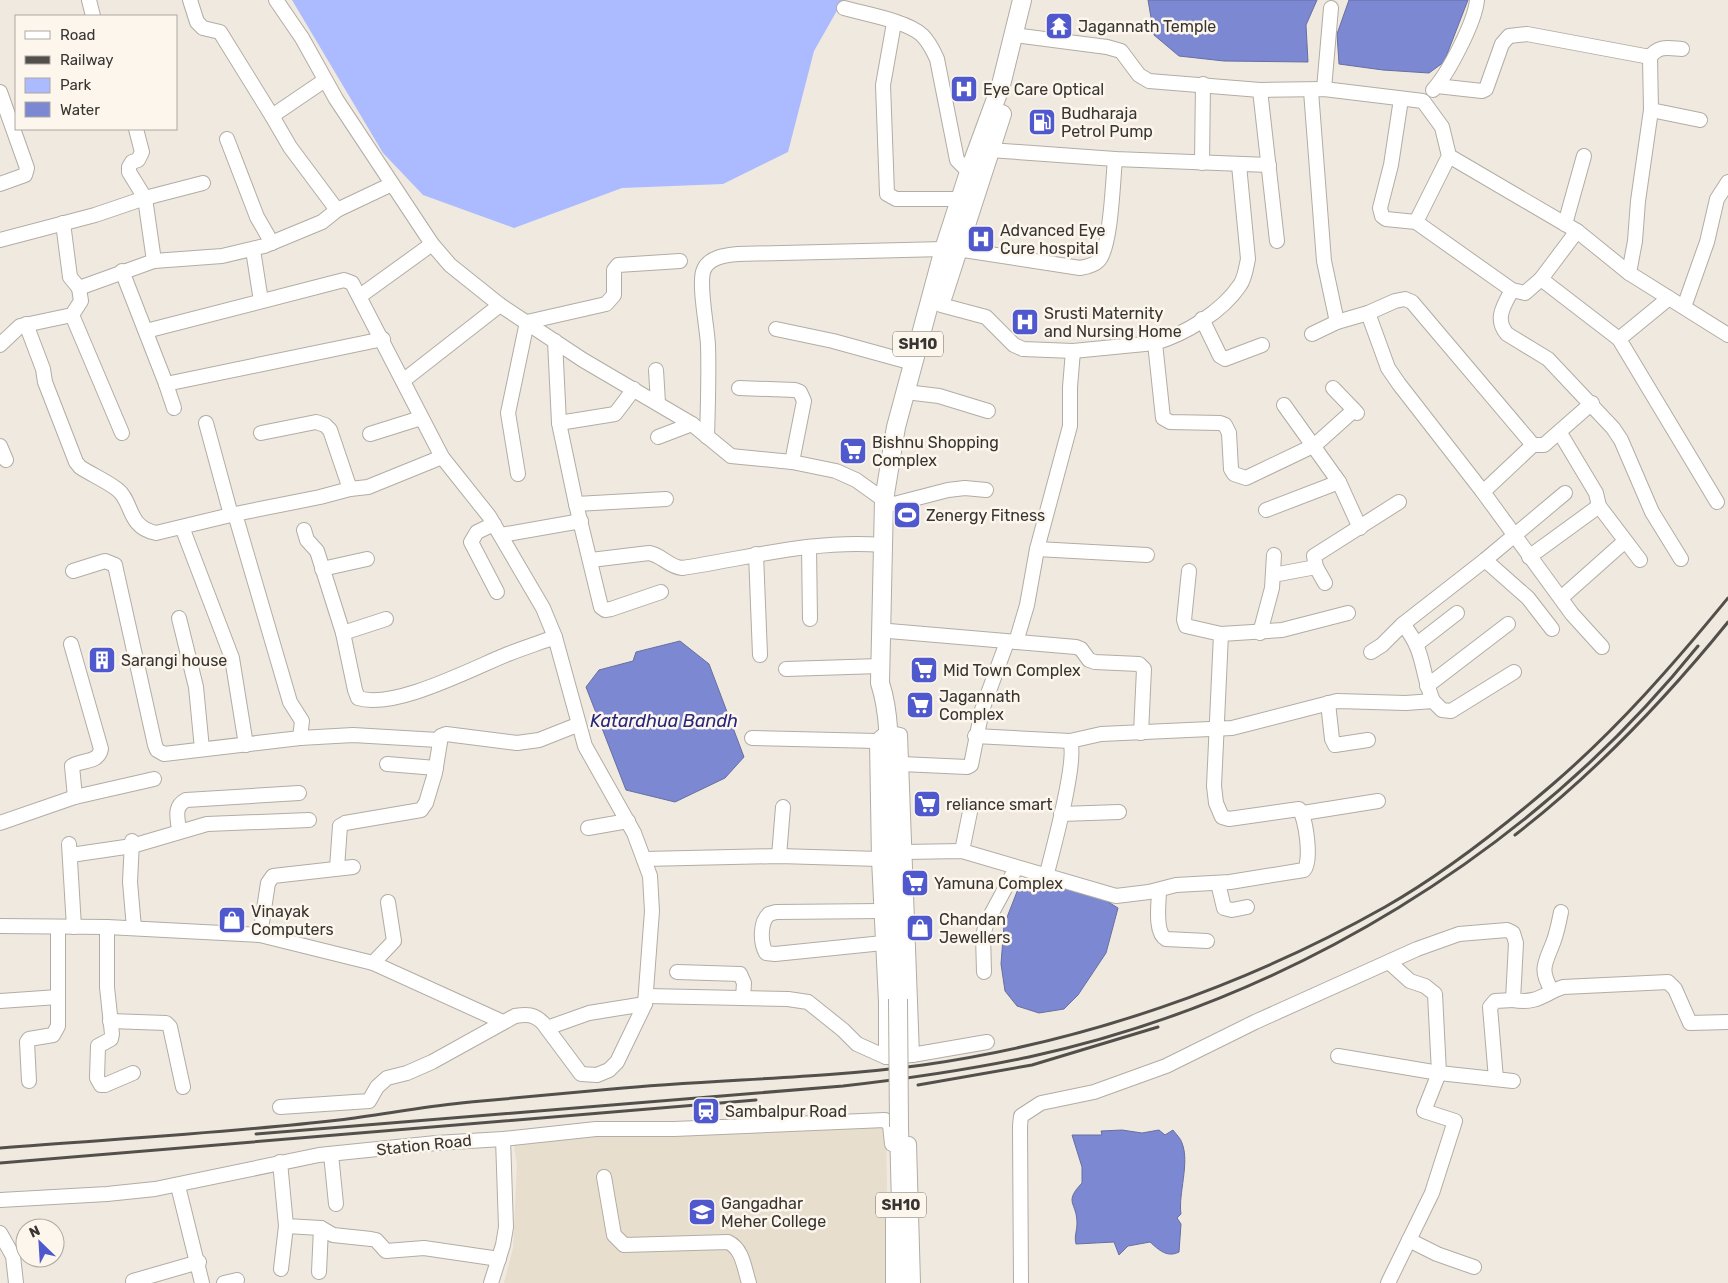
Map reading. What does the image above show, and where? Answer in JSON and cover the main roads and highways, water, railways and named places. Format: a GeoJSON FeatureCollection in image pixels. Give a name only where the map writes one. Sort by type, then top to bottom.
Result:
{"type":"FeatureCollection","features":[{"type":"Feature","properties":{"kind":"main road","name":"SH10"},"geometry":{"type":"LineString","coordinates":[[885,698],[880,683],[883,544],[896,427],[913,363],[950,249],[990,150],[1019,35],[1022,0]]}},
{"type":"Feature","properties":{"kind":"main road","name":"SH10"},"geometry":{"type":"LineString","coordinates":[[903,1283],[898,998],[884,741],[885,698],[888,683],[889,502],[914,393],[941,305],[960,199],[1031,0]]}},
{"type":"Feature","properties":{"kind":"water"},"geometry":{"type":"Polygon","coordinates":[[[1148,0],[1317,0],[1306,25],[1308,62],[1224,61],[1179,56],[1154,35],[1148,0]]]}},
{"type":"Feature","properties":{"kind":"water"},"geometry":{"type":"Polygon","coordinates":[[[1349,0],[1468,0],[1444,62],[1429,73],[1383,70],[1339,64],[1337,34],[1349,0]]]}},
{"type":"Feature","properties":{"kind":"water","name":"Katardhua Bandh"},"geometry":{"type":"Polygon","coordinates":[[[680,641],[709,664],[744,757],[725,778],[675,802],[626,790],[586,687],[599,670],[633,661],[636,652],[680,641]]]}},
{"type":"Feature","properties":{"kind":"water"},"geometry":{"type":"Polygon","coordinates":[[[1034,877],[1105,900],[1118,908],[1106,953],[1078,995],[1064,1009],[1039,1013],[1017,1006],[1005,991],[1001,964],[1004,925],[1020,884],[1034,877]]]}},
{"type":"Feature","properties":{"kind":"water"},"geometry":{"type":"Polygon","coordinates":[[[1122,1130],[1142,1133],[1159,1130],[1165,1135],[1173,1130],[1180,1138],[1185,1160],[1181,1214],[1177,1218],[1181,1224],[1179,1252],[1175,1254],[1167,1254],[1150,1242],[1128,1246],[1119,1255],[1114,1242],[1076,1244],[1077,1226],[1072,1199],[1082,1183],[1082,1167],[1072,1135],[1102,1135],[1101,1131],[1122,1130]]]}},
{"type":"Feature","properties":{"kind":"railway"},"geometry":{"type":"LineString","coordinates":[[0,1148],[297,1125],[446,1105],[612,1089],[884,1070],[983,1055],[1043,1042],[1102,1026],[1219,986],[1276,962],[1331,936],[1385,907],[1429,880],[1493,833],[1577,763],[1623,718],[1728,598]]}},
{"type":"Feature","properties":{"kind":"railway"},"geometry":{"type":"LineString","coordinates":[[1515,835],[1573,787],[1628,735],[1679,680],[1728,622]]}},
{"type":"Feature","properties":{"kind":"railway"},"geometry":{"type":"LineString","coordinates":[[256,1134],[843,1086],[936,1074],[1006,1062],[1126,1031],[1220,998],[1311,956],[1398,908],[1481,852],[1560,790],[1632,721],[1698,646]]}},
{"type":"Feature","properties":{"kind":"railway"},"geometry":{"type":"LineString","coordinates":[[918,1085],[1032,1065],[1158,1027]]}},
{"type":"Feature","properties":{"kind":"railway"},"geometry":{"type":"LineString","coordinates":[[0,1163],[756,1100]]}},
{"type":"Feature","properties":{"kind":"place","name":"Jagannath Temple"},"geometry":{"type":"Point","coordinates":[1059,26]}},
{"type":"Feature","properties":{"kind":"place","name":"Eye Care Optical"},"geometry":{"type":"Point","coordinates":[964,89]}},
{"type":"Feature","properties":{"kind":"place","name":"Budharaja Petrol Pump"},"geometry":{"type":"Point","coordinates":[1042,122]}},
{"type":"Feature","properties":{"kind":"place","name":"Advanced Eye Cure hospital"},"geometry":{"type":"Point","coordinates":[981,239]}},
{"type":"Feature","properties":{"kind":"place","name":"Srusti Maternity and Nursing Home"},"geometry":{"type":"Point","coordinates":[1025,322]}},
{"type":"Feature","properties":{"kind":"place","name":"Bishnu Shopping Complex"},"geometry":{"type":"Point","coordinates":[853,451]}},
{"type":"Feature","properties":{"kind":"place","name":"Zenergy Fitness"},"geometry":{"type":"Point","coordinates":[907,515]}},
{"type":"Feature","properties":{"kind":"place","name":"Sarangi house"},"geometry":{"type":"Point","coordinates":[102,660]}},
{"type":"Feature","properties":{"kind":"place","name":"Mid Town Complex"},"geometry":{"type":"Point","coordinates":[924,670]}},
{"type":"Feature","properties":{"kind":"place","name":"Jagannath Complex"},"geometry":{"type":"Point","coordinates":[920,705]}},
{"type":"Feature","properties":{"kind":"place","name":"reliance smart"},"geometry":{"type":"Point","coordinates":[927,804]}},
{"type":"Feature","properties":{"kind":"place","name":"Yamuna Complex"},"geometry":{"type":"Point","coordinates":[915,883]}},
{"type":"Feature","properties":{"kind":"place","name":"Vinayak Computers"},"geometry":{"type":"Point","coordinates":[232,920]}},
{"type":"Feature","properties":{"kind":"place","name":"Chandan Jewellers"},"geometry":{"type":"Point","coordinates":[920,928]}},
{"type":"Feature","properties":{"kind":"place","name":"Sambalpur Road"},"geometry":{"type":"Point","coordinates":[706,1111]}},
{"type":"Feature","properties":{"kind":"place","name":"Gangadhar Meher College"},"geometry":{"type":"Point","coordinates":[702,1212]}}]}
